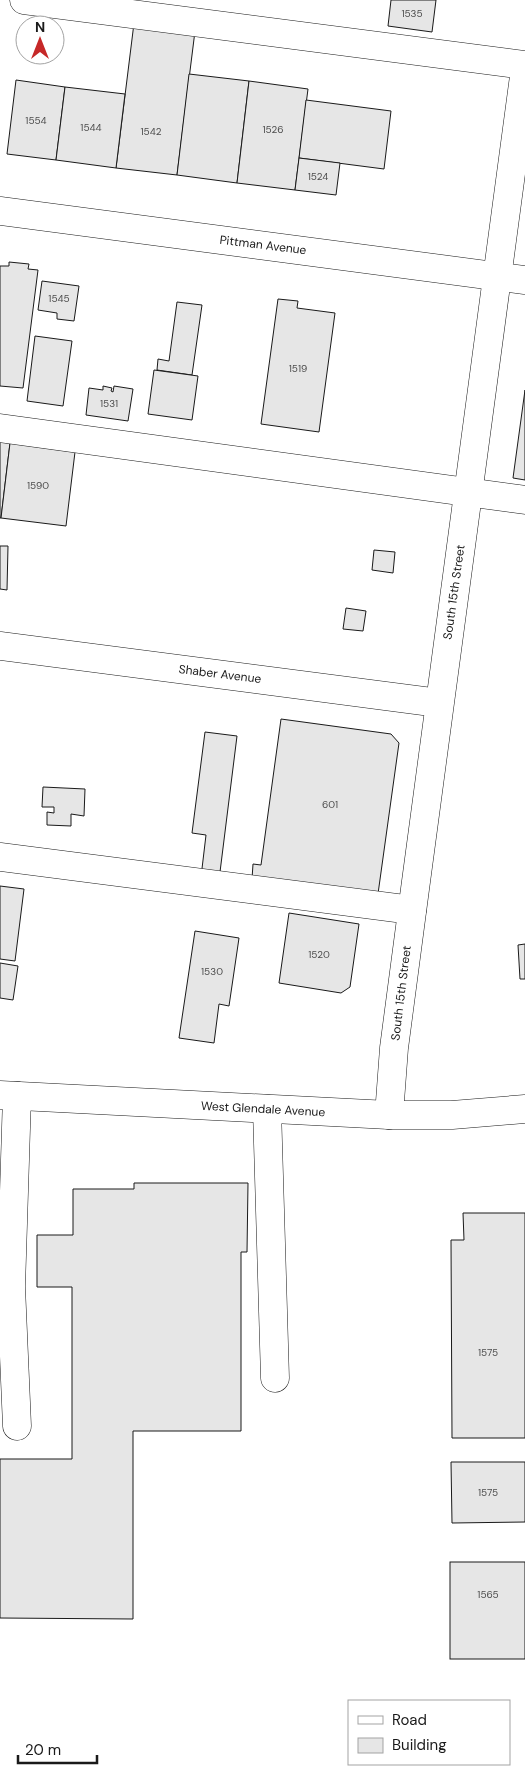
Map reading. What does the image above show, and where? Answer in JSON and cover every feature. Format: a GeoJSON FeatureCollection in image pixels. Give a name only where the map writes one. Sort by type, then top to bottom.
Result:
{"type":"FeatureCollection","features":[{"type":"Feature","properties":{"kind":"street"},"geometry":{"type":"LineString","coordinates":[[24,0],[525,65]]}},
{"type":"Feature","properties":{"kind":"street","name":"South 15th Street"},"geometry":{"type":"LineString","coordinates":[[389,1115],[394,1048],[525,69]]}},
{"type":"Feature","properties":{"kind":"street","name":"Pittman Avenue"},"geometry":{"type":"LineString","coordinates":[[0,211],[525,280]]}},
{"type":"Feature","properties":{"kind":"street"},"geometry":{"type":"LineString","coordinates":[[0,428],[525,500]]}},
{"type":"Feature","properties":{"kind":"street","name":"Shaber Avenue"},"geometry":{"type":"LineString","coordinates":[[0,646],[439,703]]}},
{"type":"Feature","properties":{"kind":"street"},"geometry":{"type":"LineString","coordinates":[[0,857],[412,910]]}},
{"type":"Feature","properties":{"kind":"street"},"geometry":{"type":"LineString","coordinates":[[9,1095],[11,1287],[17,1426]]}},
{"type":"Feature","properties":{"kind":"street","name":"West Glendale Avenue"},"geometry":{"type":"LineString","coordinates":[[9,1095],[389,1115],[452,1115],[525,1109]]}},
{"type":"Feature","properties":{"kind":"street"},"geometry":{"type":"LineString","coordinates":[[268,1109],[275,1378]]}},
{"type":"Feature","properties":{"kind":"building"},"geometry":{"type":"Polygon","coordinates":[[[391,0],[436,0],[432,32],[388,26],[391,0]]]}},
{"type":"Feature","properties":{"kind":"building"},"geometry":{"type":"Polygon","coordinates":[[[134,23],[195,31],[177,175],[116,168],[134,23]]]}},
{"type":"Feature","properties":{"kind":"building"},"geometry":{"type":"Polygon","coordinates":[[[189,74],[249,81],[237,183],[177,175],[189,74]]]}},
{"type":"Feature","properties":{"kind":"building"},"geometry":{"type":"Polygon","coordinates":[[[16,80],[65,87],[56,160],[7,154],[16,80]]]}},
{"type":"Feature","properties":{"kind":"building"},"geometry":{"type":"Polygon","coordinates":[[[249,81],[308,89],[295,190],[237,183],[249,81]]]}},
{"type":"Feature","properties":{"kind":"building"},"geometry":{"type":"Polygon","coordinates":[[[65,87],[125,94],[116,168],[56,160],[65,87]]]}},
{"type":"Feature","properties":{"kind":"building"},"geometry":{"type":"Polygon","coordinates":[[[306,100],[391,111],[384,169],[299,158],[306,100]]]}},
{"type":"Feature","properties":{"kind":"building"},"geometry":{"type":"Polygon","coordinates":[[[299,158],[340,163],[336,195],[295,190],[299,158]]]}},
{"type":"Feature","properties":{"kind":"building"},"geometry":{"type":"Polygon","coordinates":[[[9,262],[29,264],[28,269],[38,270],[23,388],[0,386],[0,266],[9,266],[9,262]]]}},
{"type":"Feature","properties":{"kind":"building"},"geometry":{"type":"Polygon","coordinates":[[[42,281],[79,286],[74,321],[57,319],[57,313],[38,310],[42,281]]]}},
{"type":"Feature","properties":{"kind":"building"},"geometry":{"type":"Polygon","coordinates":[[[278,299],[298,301],[297,308],[335,313],[319,432],[261,424],[278,299]]]}},
{"type":"Feature","properties":{"kind":"building"},"geometry":{"type":"Polygon","coordinates":[[[177,302],[202,305],[192,375],[157,370],[158,359],[169,361],[177,302]]]}},
{"type":"Feature","properties":{"kind":"building"},"geometry":{"type":"Polygon","coordinates":[[[35,336],[72,341],[63,406],[27,401],[35,336]]]}},
{"type":"Feature","properties":{"kind":"building"},"geometry":{"type":"Polygon","coordinates":[[[154,370],[198,376],[192,420],[148,414],[154,370]]]}},
{"type":"Feature","properties":{"kind":"building"},"geometry":{"type":"Polygon","coordinates":[[[103,386],[112,388],[111,391],[113,392],[114,386],[133,389],[128,421],[86,415],[89,388],[103,390],[103,386]]]}},
{"type":"Feature","properties":{"kind":"building"},"geometry":{"type":"Polygon","coordinates":[[[525,390],[525,480],[513,478],[525,390]]]}},
{"type":"Feature","properties":{"kind":"building"},"geometry":{"type":"Polygon","coordinates":[[[0,442],[10,443],[1,518],[0,518],[0,442]]]}},
{"type":"Feature","properties":{"kind":"building"},"geometry":{"type":"Polygon","coordinates":[[[10,443],[75,452],[66,526],[1,518],[10,443]]]}},
{"type":"Feature","properties":{"kind":"building"},"geometry":{"type":"Polygon","coordinates":[[[0,546],[8,546],[7,590],[0,589],[0,546]]]}},
{"type":"Feature","properties":{"kind":"building"},"geometry":{"type":"Polygon","coordinates":[[[374,550],[395,552],[393,573],[372,570],[374,550]]]}},
{"type":"Feature","properties":{"kind":"building"},"geometry":{"type":"Polygon","coordinates":[[[346,608],[366,611],[363,631],[343,629],[346,608]]]}},
{"type":"Feature","properties":{"kind":"building"},"geometry":{"type":"Polygon","coordinates":[[[281,719],[391,734],[399,743],[377,901],[252,879],[253,864],[261,865],[281,719]]]}},
{"type":"Feature","properties":{"kind":"building"},"geometry":{"type":"Polygon","coordinates":[[[205,732],[237,736],[219,880],[201,877],[206,835],[192,833],[205,732]]]}},
{"type":"Feature","properties":{"kind":"building"},"geometry":{"type":"Polygon","coordinates":[[[43,787],[85,789],[84,816],[71,814],[71,826],[47,825],[47,812],[54,813],[54,807],[42,807],[43,787]]]}},
{"type":"Feature","properties":{"kind":"building"},"geometry":{"type":"Polygon","coordinates":[[[0,886],[24,889],[15,961],[0,959],[0,886]]]}},
{"type":"Feature","properties":{"kind":"building"},"geometry":{"type":"Polygon","coordinates":[[[289,913],[359,924],[350,987],[341,993],[279,983],[289,913]]]}},
{"type":"Feature","properties":{"kind":"building"},"geometry":{"type":"Polygon","coordinates":[[[195,931],[239,938],[229,1006],[219,1004],[214,1043],[179,1038],[195,931]]]}},
{"type":"Feature","properties":{"kind":"building"},"geometry":{"type":"Polygon","coordinates":[[[525,944],[525,979],[520,979],[518,945],[525,944]]]}},
{"type":"Feature","properties":{"kind":"building"},"geometry":{"type":"Polygon","coordinates":[[[0,963],[18,966],[13,1000],[0,998],[0,963]]]}},
{"type":"Feature","properties":{"kind":"building"},"geometry":{"type":"Polygon","coordinates":[[[134,1183],[248,1183],[247,1252],[241,1252],[241,1431],[133,1431],[133,1619],[0,1618],[0,1459],[72,1459],[72,1287],[37,1287],[37,1235],[73,1235],[73,1189],[134,1189],[134,1183]]]}},
{"type":"Feature","properties":{"kind":"building"},"geometry":{"type":"Polygon","coordinates":[[[463,1213],[525,1213],[525,1438],[452,1438],[451,1240],[464,1240],[463,1213]]]}},
{"type":"Feature","properties":{"kind":"building"},"geometry":{"type":"Polygon","coordinates":[[[451,1462],[525,1462],[525,1522],[452,1523],[451,1462]]]}},
{"type":"Feature","properties":{"kind":"building"},"geometry":{"type":"Polygon","coordinates":[[[450,1562],[525,1562],[525,1659],[450,1659],[450,1562]]]}}]}
